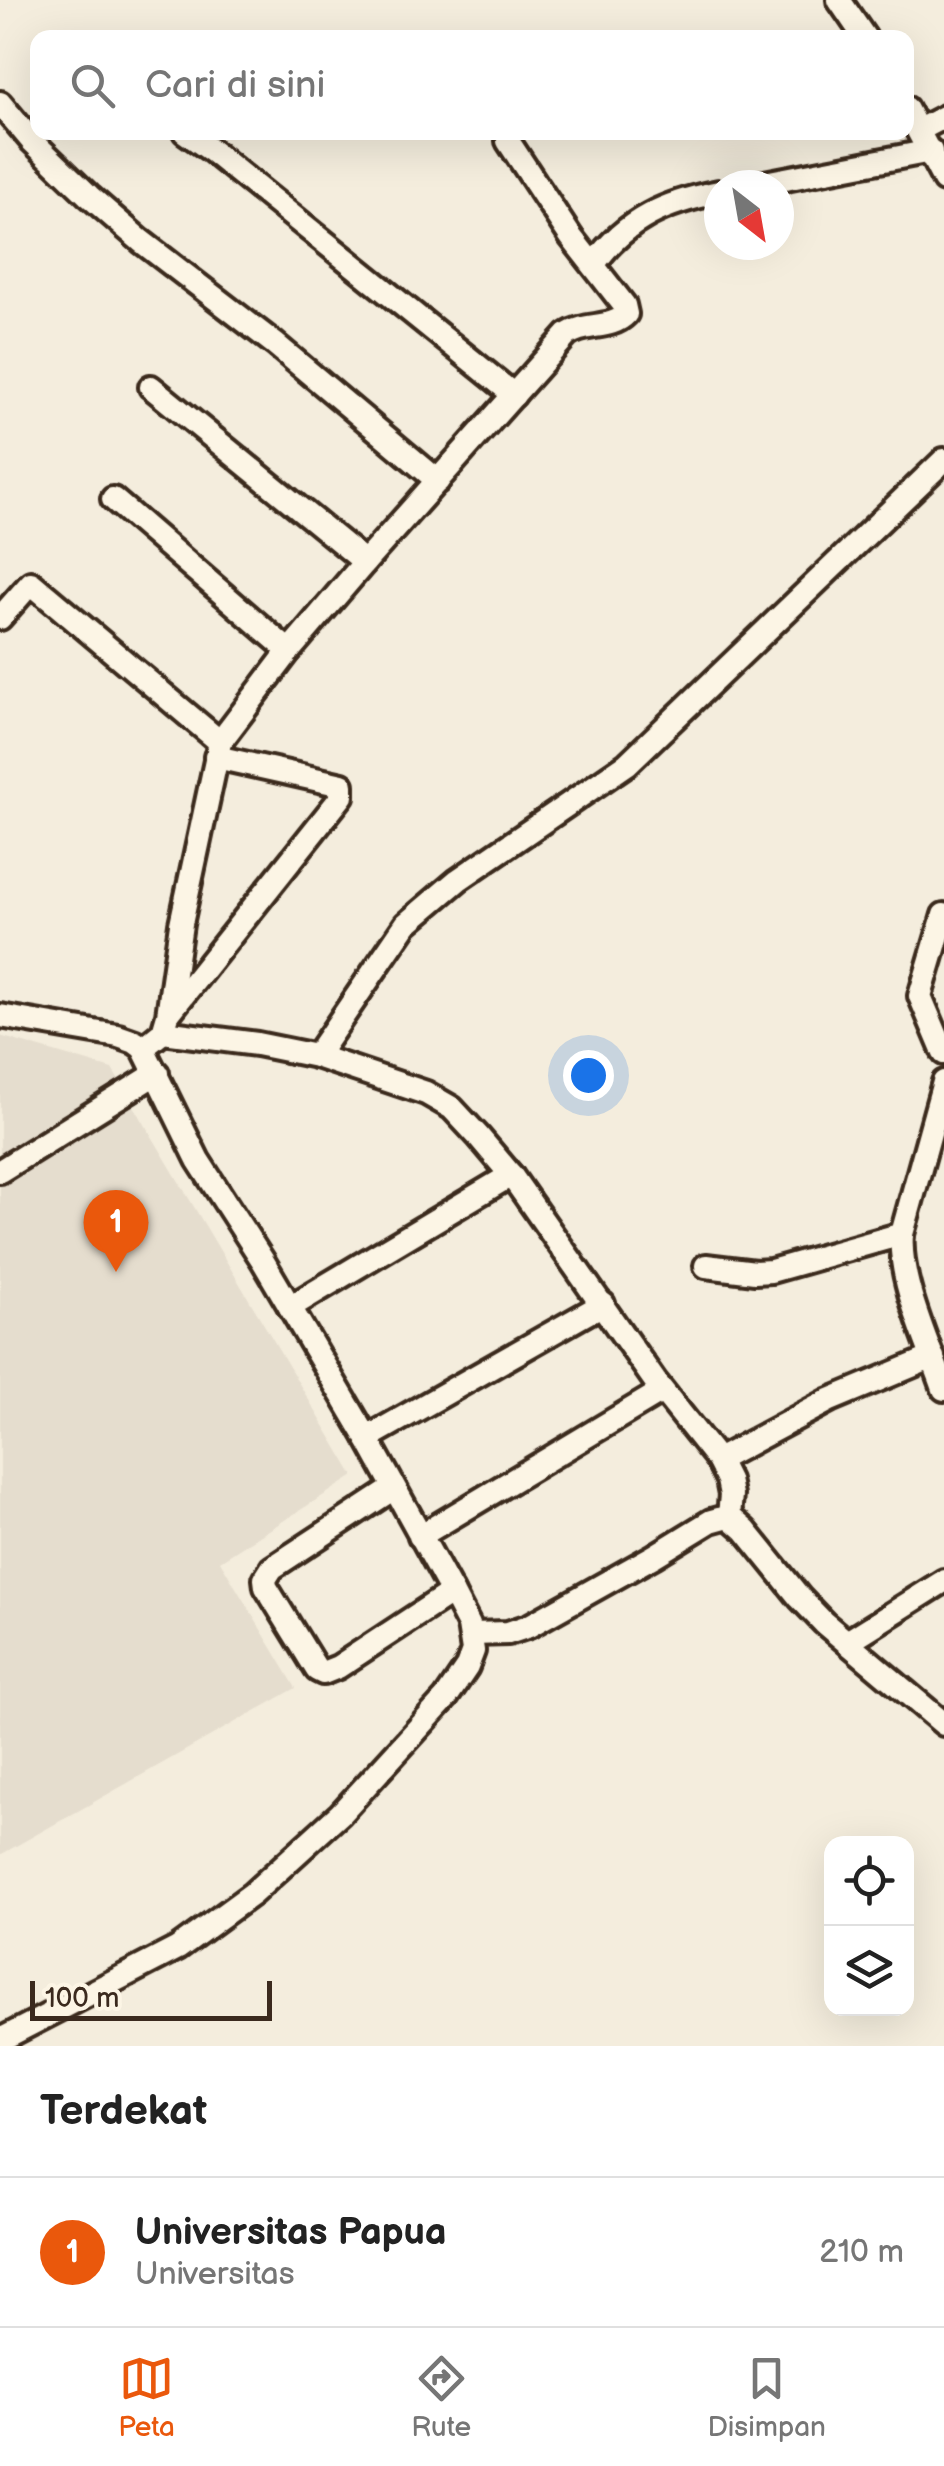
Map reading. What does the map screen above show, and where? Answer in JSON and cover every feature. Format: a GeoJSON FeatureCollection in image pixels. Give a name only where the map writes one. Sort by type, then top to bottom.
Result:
{"type":"FeatureCollection","features":[{"type":"Feature","properties":{"kind":"street"},"geometry":{"type":"LineString","coordinates":[[839,0],[860,30]]}},
{"type":"Feature","properties":{"kind":"street"},"geometry":{"type":"LineString","coordinates":[[0,102],[30,138]]}},
{"type":"Feature","properties":{"kind":"street"},"geometry":{"type":"LineString","coordinates":[[794,174],[925,140],[944,118]]}},
{"type":"Feature","properties":{"kind":"street"},"geometry":{"type":"LineString","coordinates":[[914,121],[944,180]]}},
{"type":"Feature","properties":{"kind":"street"},"geometry":{"type":"LineString","coordinates":[[32,140],[141,241],[275,344],[438,480]]}},
{"type":"Feature","properties":{"kind":"street"},"geometry":{"type":"LineString","coordinates":[[197,140],[514,395]]}},
{"type":"Feature","properties":{"kind":"street"},"geometry":{"type":"LineString","coordinates":[[165,1024],[181,924],[218,749],[290,651],[365,562],[572,331],[618,322],[626,314],[624,304],[562,225],[508,141]]}},
{"type":"Feature","properties":{"kind":"street"},"geometry":{"type":"LineString","coordinates":[[594,264],[620,235],[662,207],[704,195]]}},
{"type":"Feature","properties":{"kind":"street"},"geometry":{"type":"LineString","coordinates":[[151,387],[365,562]]}},
{"type":"Feature","properties":{"kind":"street"},"geometry":{"type":"LineString","coordinates":[[316,1056],[406,924],[458,880],[641,752],[944,460]]}},
{"type":"Feature","properties":{"kind":"street"},"geometry":{"type":"LineString","coordinates":[[113,499],[290,651]]}},
{"type":"Feature","properties":{"kind":"street"},"geometry":{"type":"LineString","coordinates":[[0,618],[31,583],[218,749],[342,786],[344,791],[143,1048]]}},
{"type":"Feature","properties":{"kind":"street"},"geometry":{"type":"LineString","coordinates":[[944,915],[920,996],[944,1053]]}},
{"type":"Feature","properties":{"kind":"street"},"geometry":{"type":"LineString","coordinates":[[0,2040],[178,1948],[252,1894],[340,1814],[446,1698],[467,1668],[473,1651],[470,1625],[452,1592],[290,1307],[198,1160],[143,1048],[118,1036],[6,1022]]}},
{"type":"Feature","properties":{"kind":"street"},"geometry":{"type":"LineString","coordinates":[[165,1024],[316,1056],[426,1093],[452,1108],[511,1175],[662,1391],[718,1460],[731,1495],[729,1516]]}},
{"type":"Feature","properties":{"kind":"street"},"geometry":{"type":"LineString","coordinates":[[0,1171],[157,1072]]}},
{"type":"Feature","properties":{"kind":"street"},"geometry":{"type":"LineString","coordinates":[[944,1082],[902,1234],[902,1266],[944,1390]]}},
{"type":"Feature","properties":{"kind":"street"},"geometry":{"type":"LineString","coordinates":[[290,1307],[511,1175]]}},
{"type":"Feature","properties":{"kind":"street"},"geometry":{"type":"LineString","coordinates":[[706,1266],[771,1271],[902,1234]]}},
{"type":"Feature","properties":{"kind":"street"},"geometry":{"type":"LineString","coordinates":[[367,1438],[603,1304]]}},
{"type":"Feature","properties":{"kind":"street"},"geometry":{"type":"LineString","coordinates":[[718,1460],[830,1400],[932,1356]]}},
{"type":"Feature","properties":{"kind":"street"},"geometry":{"type":"LineString","coordinates":[[420,1536],[662,1391]]}},
{"type":"Feature","properties":{"kind":"street"},"geometry":{"type":"LineString","coordinates":[[394,1488],[272,1568],[266,1586],[317,1670],[323,1673],[452,1592]]}},
{"type":"Feature","properties":{"kind":"street"},"geometry":{"type":"LineString","coordinates":[[472,1634],[508,1633],[529,1626],[712,1521],[729,1516]]}},
{"type":"Feature","properties":{"kind":"street"},"geometry":{"type":"LineString","coordinates":[[729,1516],[800,1598],[944,1724]]}},
{"type":"Feature","properties":{"kind":"street"},"geometry":{"type":"LineString","coordinates":[[846,1642],[944,1581]]}},
{"type":"Feature","properties":{"kind":"shaded area"},"geometry":{"type":"Polygon","coordinates":[[[0,1036],[112,1069],[354,1476],[220,1561],[296,1688],[0,1855],[0,1036]]]}},
{"type":"Feature","properties":{"kind":"place","name":"Universitas Papua"},"geometry":{"type":"Point","coordinates":[116,1272]}}]}
